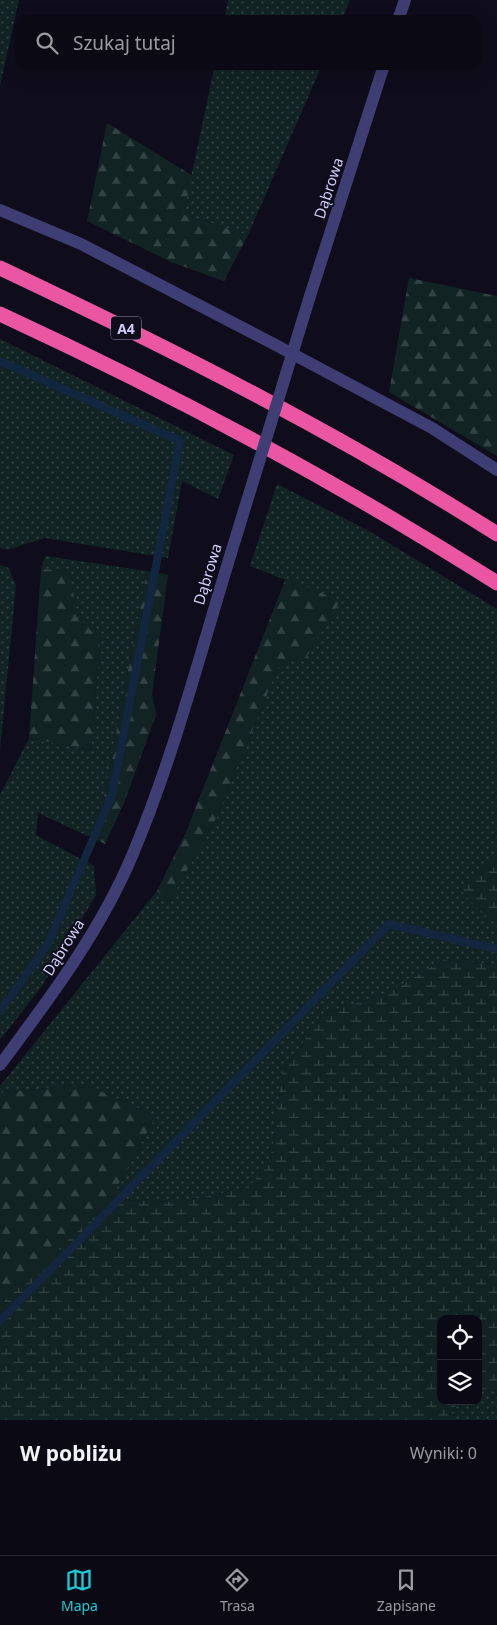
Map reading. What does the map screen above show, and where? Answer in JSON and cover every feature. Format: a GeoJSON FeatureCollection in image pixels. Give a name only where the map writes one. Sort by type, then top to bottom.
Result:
{"type":"FeatureCollection","features":[{"type":"Feature","properties":{"kind":"highway","name":"A4"},"geometry":{"type":"LineString","coordinates":[[0,268],[166,348],[250,392],[415,484],[497,534]]}},
{"type":"Feature","properties":{"kind":"highway"},"geometry":{"type":"LineString","coordinates":[[0,314],[66,345],[229,428],[356,498],[497,583]]}},
{"type":"Feature","properties":{"kind":"street"},"geometry":{"type":"LineString","coordinates":[[400,15],[405,0]]}},
{"type":"Feature","properties":{"kind":"street","name":"Dąbrowa"},"geometry":{"type":"LineString","coordinates":[[0,1065],[56,988],[111,898],[132,858],[170,750],[310,296],[382,70]]}},
{"type":"Feature","properties":{"kind":"street"},"geometry":{"type":"LineString","coordinates":[[0,210],[82,244],[270,342],[432,428],[497,470]]}},
{"type":"Feature","properties":{"kind":"green space"},"geometry":{"type":"Polygon","coordinates":[[[0,0],[19,0],[15,15],[0,86],[0,0]]]}},
{"type":"Feature","properties":{"kind":"green space"},"geometry":{"type":"Polygon","coordinates":[[[228,0],[350,0],[344,15],[225,15],[228,0]]]}},
{"type":"Feature","properties":{"kind":"green space"},"geometry":{"type":"Polygon","coordinates":[[[214,70],[320,70],[248,235],[183,214],[214,70]]]}},
{"type":"Feature","properties":{"kind":"green space"},"geometry":{"type":"Polygon","coordinates":[[[107,123],[193,176],[183,214],[248,235],[224,281],[171,262],[87,221],[107,123]]]}},
{"type":"Feature","properties":{"kind":"green space"},"geometry":{"type":"Polygon","coordinates":[[[409,278],[497,296],[497,456],[389,392],[409,278]]]}},
{"type":"Feature","properties":{"kind":"green space"},"geometry":{"type":"Polygon","coordinates":[[[0,339],[234,455],[218,499],[182,481],[168,558],[45,538],[7,550],[0,548],[0,339]]]}},
{"type":"Feature","properties":{"kind":"green space"},"geometry":{"type":"Polygon","coordinates":[[[277,484],[369,531],[497,609],[497,857],[459,888],[487,919],[497,919],[497,964],[443,960],[386,994],[322,1014],[282,1074],[271,1162],[249,1187],[181,1202],[110,1200],[156,1116],[84,1084],[0,1093],[0,1086],[157,891],[169,902],[217,817],[279,665],[339,601],[250,566],[277,484]]]}},
{"type":"Feature","properties":{"kind":"green space"},"geometry":{"type":"Polygon","coordinates":[[[45,556],[147,571],[104,797],[90,837],[38,813],[36,835],[94,866],[96,895],[42,986],[0,1040],[0,795],[29,738],[91,750],[100,639],[78,618],[69,572],[41,569],[45,556]]]}},
{"type":"Feature","properties":{"kind":"green space"},"geometry":{"type":"Polygon","coordinates":[[[0,565],[9,568],[16,586],[0,750],[0,565]]]}},
{"type":"Feature","properties":{"kind":"green space"},"geometry":{"type":"Polygon","coordinates":[[[41,569],[69,571],[78,618],[100,639],[91,750],[29,738],[41,569]]]}},
{"type":"Feature","properties":{"kind":"green space"},"geometry":{"type":"Polygon","coordinates":[[[147,571],[168,575],[152,694],[156,715],[124,803],[105,844],[90,837],[104,797],[147,571]]]}},
{"type":"Feature","properties":{"kind":"green space"},"geometry":{"type":"Polygon","coordinates":[[[286,578],[340,601],[306,658],[279,665],[217,817],[169,902],[157,891],[186,832],[286,578]]]}},
{"type":"Feature","properties":{"kind":"green space"},"geometry":{"type":"Polygon","coordinates":[[[497,857],[497,919],[487,919],[459,888],[497,857]]]}},
{"type":"Feature","properties":{"kind":"green space"},"geometry":{"type":"Polygon","coordinates":[[[443,960],[497,964],[497,1391],[482,1389],[482,1315],[437,1315],[437,1405],[456,1405],[448,1420],[0,1420],[0,1305],[110,1200],[181,1202],[249,1187],[271,1162],[282,1074],[322,1014],[386,994],[443,960]]]}},
{"type":"Feature","properties":{"kind":"green space"},"geometry":{"type":"Polygon","coordinates":[[[84,1084],[156,1116],[110,1200],[0,1305],[0,1093],[84,1084]]]}},
{"type":"Feature","properties":{"kind":"green space"},"geometry":{"type":"Polygon","coordinates":[[[482,1389],[497,1391],[497,1420],[448,1420],[456,1405],[482,1405],[482,1389]]]}},
{"type":"Feature","properties":{"kind":"waterway"},"geometry":{"type":"LineString","coordinates":[[0,361],[180,441],[112,795],[48,944],[0,1011]]}},
{"type":"Feature","properties":{"kind":"waterway"},"geometry":{"type":"LineString","coordinates":[[0,1321],[389,924],[497,949]]}}]}
